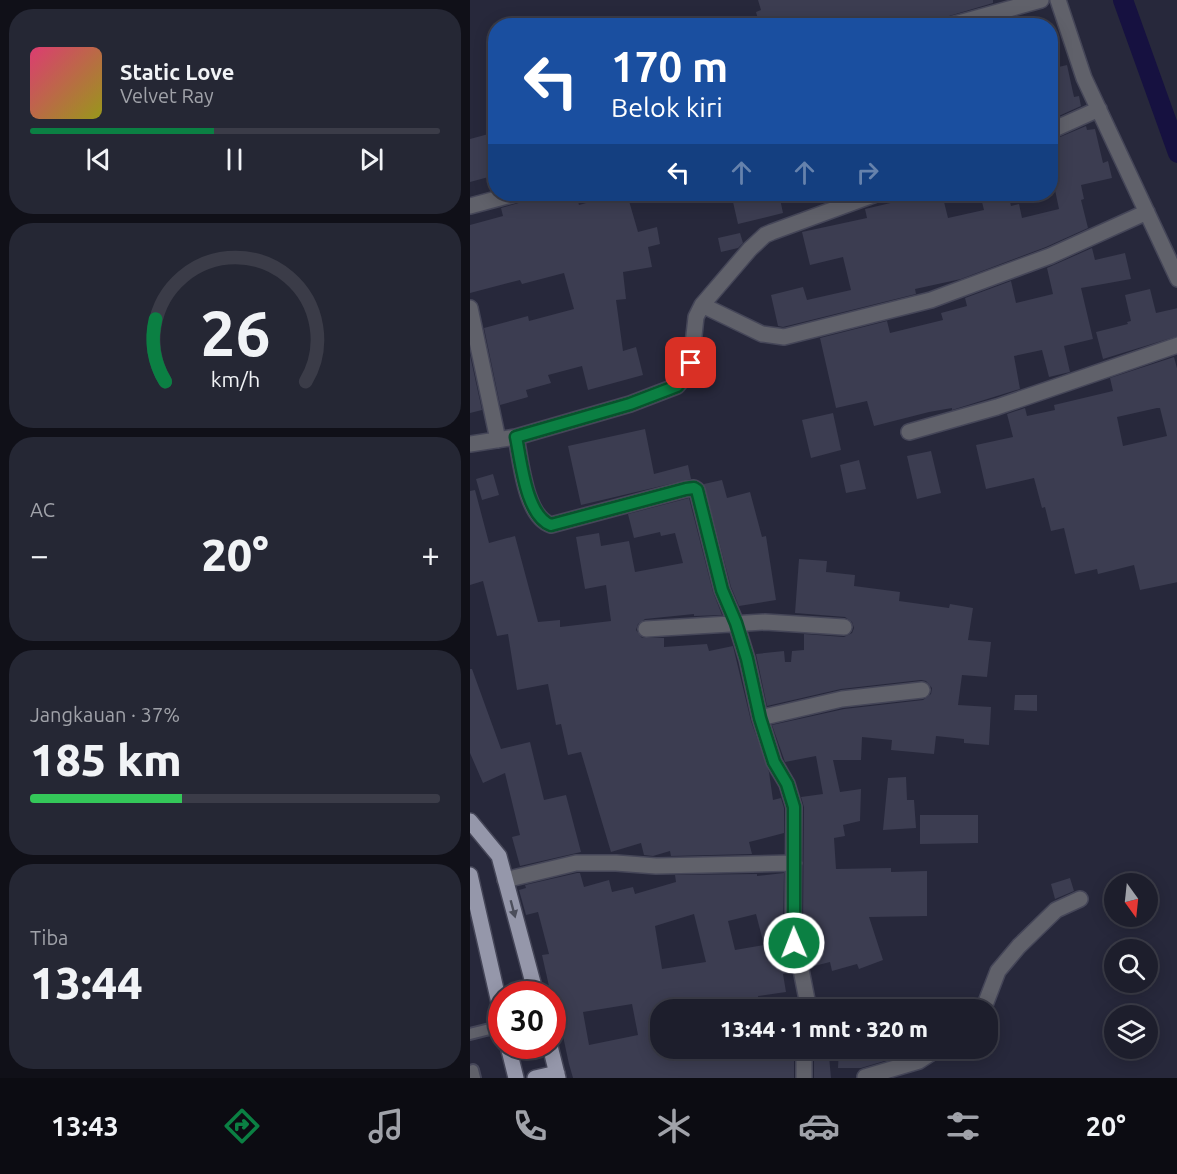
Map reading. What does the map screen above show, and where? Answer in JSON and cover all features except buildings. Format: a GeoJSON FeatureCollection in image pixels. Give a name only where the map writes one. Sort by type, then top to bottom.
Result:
{"type":"FeatureCollection","features":[{"type":"Feature","properties":{"kind":"main road"},"geometry":{"type":"LineString","coordinates":[[470,821],[499,856],[532,981]]}},
{"type":"Feature","properties":{"kind":"main road"},"geometry":{"type":"LineString","coordinates":[[470,875],[494,981]]}},
{"type":"Feature","properties":{"kind":"main road"},"geometry":{"type":"LineString","coordinates":[[511,1059],[516,1078]]}},
{"type":"Feature","properties":{"kind":"main road"},"geometry":{"type":"LineString","coordinates":[[535,1078],[558,1076],[553,1059]]}},
{"type":"Feature","properties":{"kind":"street"},"geometry":{"type":"LineString","coordinates":[[977,18],[1041,0]]}},
{"type":"Feature","properties":{"kind":"street"},"geometry":{"type":"LineString","coordinates":[[1058,0],[1084,78],[1178,279]]}},
{"type":"Feature","properties":{"kind":"street"},"geometry":{"type":"LineString","coordinates":[[1058,127],[1099,109]]}},
{"type":"Feature","properties":{"kind":"street"},"geometry":{"type":"LineString","coordinates":[[470,206],[489,201]]}},
{"type":"Feature","properties":{"kind":"street"},"geometry":{"type":"LineString","coordinates":[[470,444],[516,437],[630,404],[677,386],[686,375],[691,363],[696,317],[702,305],[765,235],[857,201]]}},
{"type":"Feature","properties":{"kind":"street"},"geometry":{"type":"LineString","coordinates":[[702,305],[762,334],[784,337],[931,300],[1050,256],[1147,212]]}},
{"type":"Feature","properties":{"kind":"street"},"geometry":{"type":"LineString","coordinates":[[470,308],[498,440]]}},
{"type":"Feature","properties":{"kind":"street"},"geometry":{"type":"LineString","coordinates":[[909,432],[997,406],[1178,345]]}},
{"type":"Feature","properties":{"kind":"street"},"geometry":{"type":"LineString","coordinates":[[516,437],[532,507],[545,523],[551,525],[686,489],[697,490],[722,590],[736,623],[747,659],[760,718],[774,762],[787,784],[794,807],[794,943],[807,999]]}},
{"type":"Feature","properties":{"kind":"street"},"geometry":{"type":"LineString","coordinates":[[646,629],[765,622],[844,627]]}},
{"type":"Feature","properties":{"kind":"street"},"geometry":{"type":"LineString","coordinates":[[760,718],[842,699],[922,690]]}},
{"type":"Feature","properties":{"kind":"street"},"geometry":{"type":"LineString","coordinates":[[505,880],[587,862],[656,866],[794,863]]}},
{"type":"Feature","properties":{"kind":"street"},"geometry":{"type":"LineString","coordinates":[[987,999],[998,971],[1019,946],[1056,910],[1080,899]]}},
{"type":"Feature","properties":{"kind":"street"},"geometry":{"type":"LineString","coordinates":[[804,1059],[804,1078]]}},
{"type":"Feature","properties":{"kind":"street"},"geometry":{"type":"LineString","coordinates":[[864,1078],[922,1059]]}},
{"type":"Feature","properties":{"kind":"lane"},"geometry":{"type":"LineString","coordinates":[[470,1034],[488,1030]]}},
{"type":"Feature","properties":{"kind":"waterway"},"geometry":{"type":"LineString","coordinates":[[1123,0],[1178,153]]}},
{"type":"Feature","properties":{"kind":"route"},"geometry":{"type":"LineString","coordinates":[[691,363],[686,375],[677,386],[630,404],[516,437],[532,507],[539,518],[551,525],[686,489],[697,490],[722,590],[736,623],[747,659],[760,718],[774,762],[787,784],[794,807],[794,943]]}}]}
